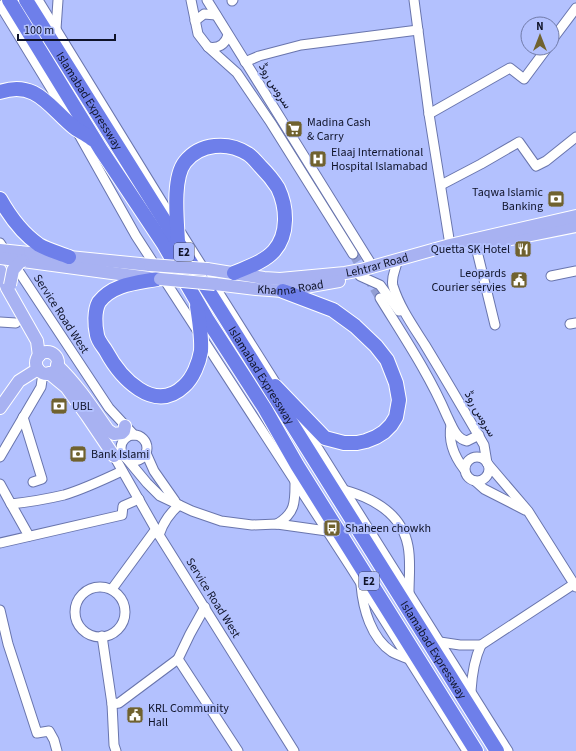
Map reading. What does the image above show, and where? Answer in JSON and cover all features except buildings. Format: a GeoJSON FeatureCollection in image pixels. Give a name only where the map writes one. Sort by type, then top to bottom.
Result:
{"type":"FeatureCollection","features":[{"type":"Feature","properties":{"kind":"highway","name":"Islamabad Expressway"},"geometry":{"type":"LineString","coordinates":[[9,0],[127,190],[163,243],[197,302],[265,409],[335,527],[476,751]]}},
{"type":"Feature","properties":{"kind":"highway","name":"Islamabad Expressway"},"geometry":{"type":"LineString","coordinates":[[26,0],[497,751]]}},
{"type":"Feature","properties":{"kind":"highway"},"geometry":{"type":"LineString","coordinates":[[0,92],[13,88],[31,91],[53,106],[76,128],[96,141]]}},
{"type":"Feature","properties":{"kind":"highway"},"geometry":{"type":"LineString","coordinates":[[178,243],[176,206],[177,181],[184,162],[205,147],[225,145],[249,154],[277,187],[284,202],[286,226],[280,241],[274,250],[254,264],[234,273]]}},
{"type":"Feature","properties":{"kind":"highway"},"geometry":{"type":"LineString","coordinates":[[0,199],[7,211],[39,245],[69,257]]}},
{"type":"Feature","properties":{"kind":"highway"},"geometry":{"type":"LineString","coordinates":[[158,279],[123,285],[116,288],[99,303],[96,310],[95,320],[97,337],[114,365],[125,378],[141,391],[150,395],[163,397],[181,389],[192,376],[201,352],[197,302]]}},
{"type":"Feature","properties":{"kind":"highway"},"geometry":{"type":"LineString","coordinates":[[253,362],[325,438],[344,443],[366,441],[384,432],[396,417],[399,400],[396,383],[387,360],[355,326],[333,310],[283,291]]}},
{"type":"Feature","properties":{"kind":"main road","name":"Lehtrar Road"},"geometry":{"type":"LineString","coordinates":[[150,265],[207,269],[264,278],[294,278],[345,273],[373,267],[450,245],[576,216]]}},
{"type":"Feature","properties":{"kind":"main road","name":"Khanna Road"},"geometry":{"type":"LineString","coordinates":[[0,250],[21,258],[158,279],[283,291],[360,276],[453,251],[576,226]]}},
{"type":"Feature","properties":{"kind":"main road","name":"Khanna Road"},"geometry":{"type":"LineString","coordinates":[[0,258],[69,257],[150,265]]}},
{"type":"Feature","properties":{"kind":"main road"},"geometry":{"type":"LineString","coordinates":[[21,258],[13,270],[10,285],[44,365],[66,387],[121,456]]}},
{"type":"Feature","properties":{"kind":"main road"},"geometry":{"type":"LineString","coordinates":[[0,270],[7,288],[37,341],[44,365]]}},
{"type":"Feature","properties":{"kind":"main road"},"geometry":{"type":"LineString","coordinates":[[0,408],[19,381],[44,365]]}},
{"type":"Feature","properties":{"kind":"main road"},"geometry":{"type":"LineString","coordinates":[[0,398],[16,375],[22,370],[44,365],[70,377],[83,393],[108,430],[114,434],[118,434],[124,431],[125,426]]}},
{"type":"Feature","properties":{"kind":"street"},"geometry":{"type":"LineString","coordinates":[[38,0],[178,228],[508,751]]}},
{"type":"Feature","properties":{"kind":"street"},"geometry":{"type":"LineString","coordinates":[[56,29],[58,0]]}},
{"type":"Feature","properties":{"kind":"street"},"geometry":{"type":"LineString","coordinates":[[191,0],[198,34],[208,47],[237,73],[271,123],[353,254]]}},
{"type":"Feature","properties":{"kind":"street","name":"سروس روڈ"},"geometry":{"type":"LineString","coordinates":[[207,0],[373,267]]}},
{"type":"Feature","properties":{"kind":"street"},"geometry":{"type":"LineString","coordinates":[[414,0],[429,114],[450,245]]}},
{"type":"Feature","properties":{"kind":"street"},"geometry":{"type":"LineString","coordinates":[[0,5],[76,128],[136,236],[295,480],[467,751]]}},
{"type":"Feature","properties":{"kind":"street"},"geometry":{"type":"LineString","coordinates":[[560,29],[576,8]]}},
{"type":"Feature","properties":{"kind":"street"},"geometry":{"type":"LineString","coordinates":[[195,21],[204,14],[216,15]]}},
{"type":"Feature","properties":{"kind":"street"},"geometry":{"type":"LineString","coordinates":[[245,62],[259,56],[301,45],[418,30]]}},
{"type":"Feature","properties":{"kind":"street"},"geometry":{"type":"LineString","coordinates":[[208,47],[213,48],[223,44],[228,35]]}},
{"type":"Feature","properties":{"kind":"street"},"geometry":{"type":"LineString","coordinates":[[429,114],[510,68],[524,79],[540,56]]}},
{"type":"Feature","properties":{"kind":"street"},"geometry":{"type":"LineString","coordinates":[[441,185],[519,142],[536,166],[546,162],[576,137]]}},
{"type":"Feature","properties":{"kind":"street","name":"Service Road West"},"geometry":{"type":"LineString","coordinates":[[0,243],[88,378],[109,408],[134,435]]}},
{"type":"Feature","properties":{"kind":"street"},"geometry":{"type":"LineString","coordinates":[[476,246],[495,325]]}},
{"type":"Feature","properties":{"kind":"street","name":"سروس روڈ"},"geometry":{"type":"LineString","coordinates":[[396,266],[392,280],[405,315],[421,338],[479,435],[484,445],[487,463],[528,511],[575,585]]}},
{"type":"Feature","properties":{"kind":"street"},"geometry":{"type":"LineString","coordinates":[[551,276],[576,271]]}},
{"type":"Feature","properties":{"kind":"street"},"geometry":{"type":"LineString","coordinates":[[360,276],[380,285],[388,293],[398,310],[405,315]]}},
{"type":"Feature","properties":{"kind":"street"},"geometry":{"type":"LineString","coordinates":[[380,298],[421,362],[458,437],[467,441],[479,435]]}},
{"type":"Feature","properties":{"kind":"street"},"geometry":{"type":"LineString","coordinates":[[0,322],[16,323]]}},
{"type":"Feature","properties":{"kind":"street"},"geometry":{"type":"LineString","coordinates":[[0,456],[41,387],[44,365]]}},
{"type":"Feature","properties":{"kind":"street"},"geometry":{"type":"LineString","coordinates":[[23,417],[42,479],[33,482]]}},
{"type":"Feature","properties":{"kind":"street"},"geometry":{"type":"LineString","coordinates":[[451,425],[450,433],[455,458],[464,469],[469,479],[528,511]]}},
{"type":"Feature","properties":{"kind":"street"},"geometry":{"type":"LineString","coordinates":[[176,506],[148,460],[146,453],[147,444],[145,441],[134,435],[126,438],[122,444],[121,456],[160,496],[176,506],[221,521],[252,525],[276,524],[327,531]]}},
{"type":"Feature","properties":{"kind":"street"},"geometry":{"type":"LineString","coordinates":[[121,456],[134,461],[142,459],[146,453]]}},
{"type":"Feature","properties":{"kind":"street","name":"Service Road West"},"geometry":{"type":"LineString","coordinates":[[121,456],[122,471],[294,751]]}},
{"type":"Feature","properties":{"kind":"street"},"geometry":{"type":"LineString","coordinates":[[464,469],[465,464],[473,457],[483,459],[487,463],[489,468],[485,478],[480,481],[475,481]]}},
{"type":"Feature","properties":{"kind":"street"},"geometry":{"type":"LineString","coordinates":[[11,504],[41,500],[64,494],[90,485],[122,471]]}},
{"type":"Feature","properties":{"kind":"street"},"geometry":{"type":"LineString","coordinates":[[276,524],[284,520],[294,506],[295,480]]}},
{"type":"Feature","properties":{"kind":"street"},"geometry":{"type":"LineString","coordinates":[[0,484],[29,536]]}},
{"type":"Feature","properties":{"kind":"street"},"geometry":{"type":"LineString","coordinates":[[344,490],[368,498],[380,505],[400,524],[405,533],[408,546],[410,562],[409,592]]}},
{"type":"Feature","properties":{"kind":"street"},"geometry":{"type":"LineString","coordinates":[[0,543],[122,515],[123,506],[139,499]]}},
{"type":"Feature","properties":{"kind":"street"},"geometry":{"type":"LineString","coordinates":[[112,589],[176,506]]}},
{"type":"Feature","properties":{"kind":"street"},"geometry":{"type":"LineString","coordinates":[[360,582],[362,601],[369,620],[378,637],[392,652],[410,659]]}},
{"type":"Feature","properties":{"kind":"street"},"geometry":{"type":"LineString","coordinates":[[471,691],[473,666],[481,645],[575,585]]}},
{"type":"Feature","properties":{"kind":"street"},"geometry":{"type":"LineString","coordinates":[[103,586],[112,589],[120,596],[125,604],[126,614],[123,624],[116,631],[108,636],[102,636],[98,637],[88,634],[81,628],[76,619],[75,609],[78,600],[84,592],[103,586]]}},
{"type":"Feature","properties":{"kind":"street"},"geometry":{"type":"LineString","coordinates":[[112,704],[119,703],[178,659],[205,607]]}},
{"type":"Feature","properties":{"kind":"street"},"geometry":{"type":"LineString","coordinates":[[0,610],[4,645],[37,733],[49,731],[54,740],[57,751]]}},
{"type":"Feature","properties":{"kind":"street"},"geometry":{"type":"LineString","coordinates":[[102,636],[112,704],[114,745],[116,751]]}},
{"type":"Feature","properties":{"kind":"street"},"geometry":{"type":"LineString","coordinates":[[440,642],[460,645],[481,645]]}},
{"type":"Feature","properties":{"kind":"street"},"geometry":{"type":"LineString","coordinates":[[178,659],[238,751]]}},
{"type":"Feature","properties":{"kind":"tunnel"},"geometry":{"type":"LineString","coordinates":[[353,254],[380,298]]}},
{"type":"Feature","properties":{"kind":"place","name":"Madina Cash & Carry"},"geometry":{"type":"Point","coordinates":[294,129]}},
{"type":"Feature","properties":{"kind":"place","name":"Elaaj International Hospital Islamabad"},"geometry":{"type":"Point","coordinates":[318,159]}},
{"type":"Feature","properties":{"kind":"place","name":"Taqwa Islamic Banking"},"geometry":{"type":"Point","coordinates":[556,199]}},
{"type":"Feature","properties":{"kind":"place","name":"Quetta SK Hotel"},"geometry":{"type":"Point","coordinates":[523,249]}},
{"type":"Feature","properties":{"kind":"place","name":"Leopards Courier servies"},"geometry":{"type":"Point","coordinates":[519,280]}},
{"type":"Feature","properties":{"kind":"place","name":"UBL"},"geometry":{"type":"Point","coordinates":[59,406]}},
{"type":"Feature","properties":{"kind":"place","name":"Bank Islami"},"geometry":{"type":"Point","coordinates":[78,454]}},
{"type":"Feature","properties":{"kind":"place","name":"Shaheen chowkh"},"geometry":{"type":"Point","coordinates":[332,528]}},
{"type":"Feature","properties":{"kind":"place","name":"KRL Community Hall"},"geometry":{"type":"Point","coordinates":[135,715]}}]}
